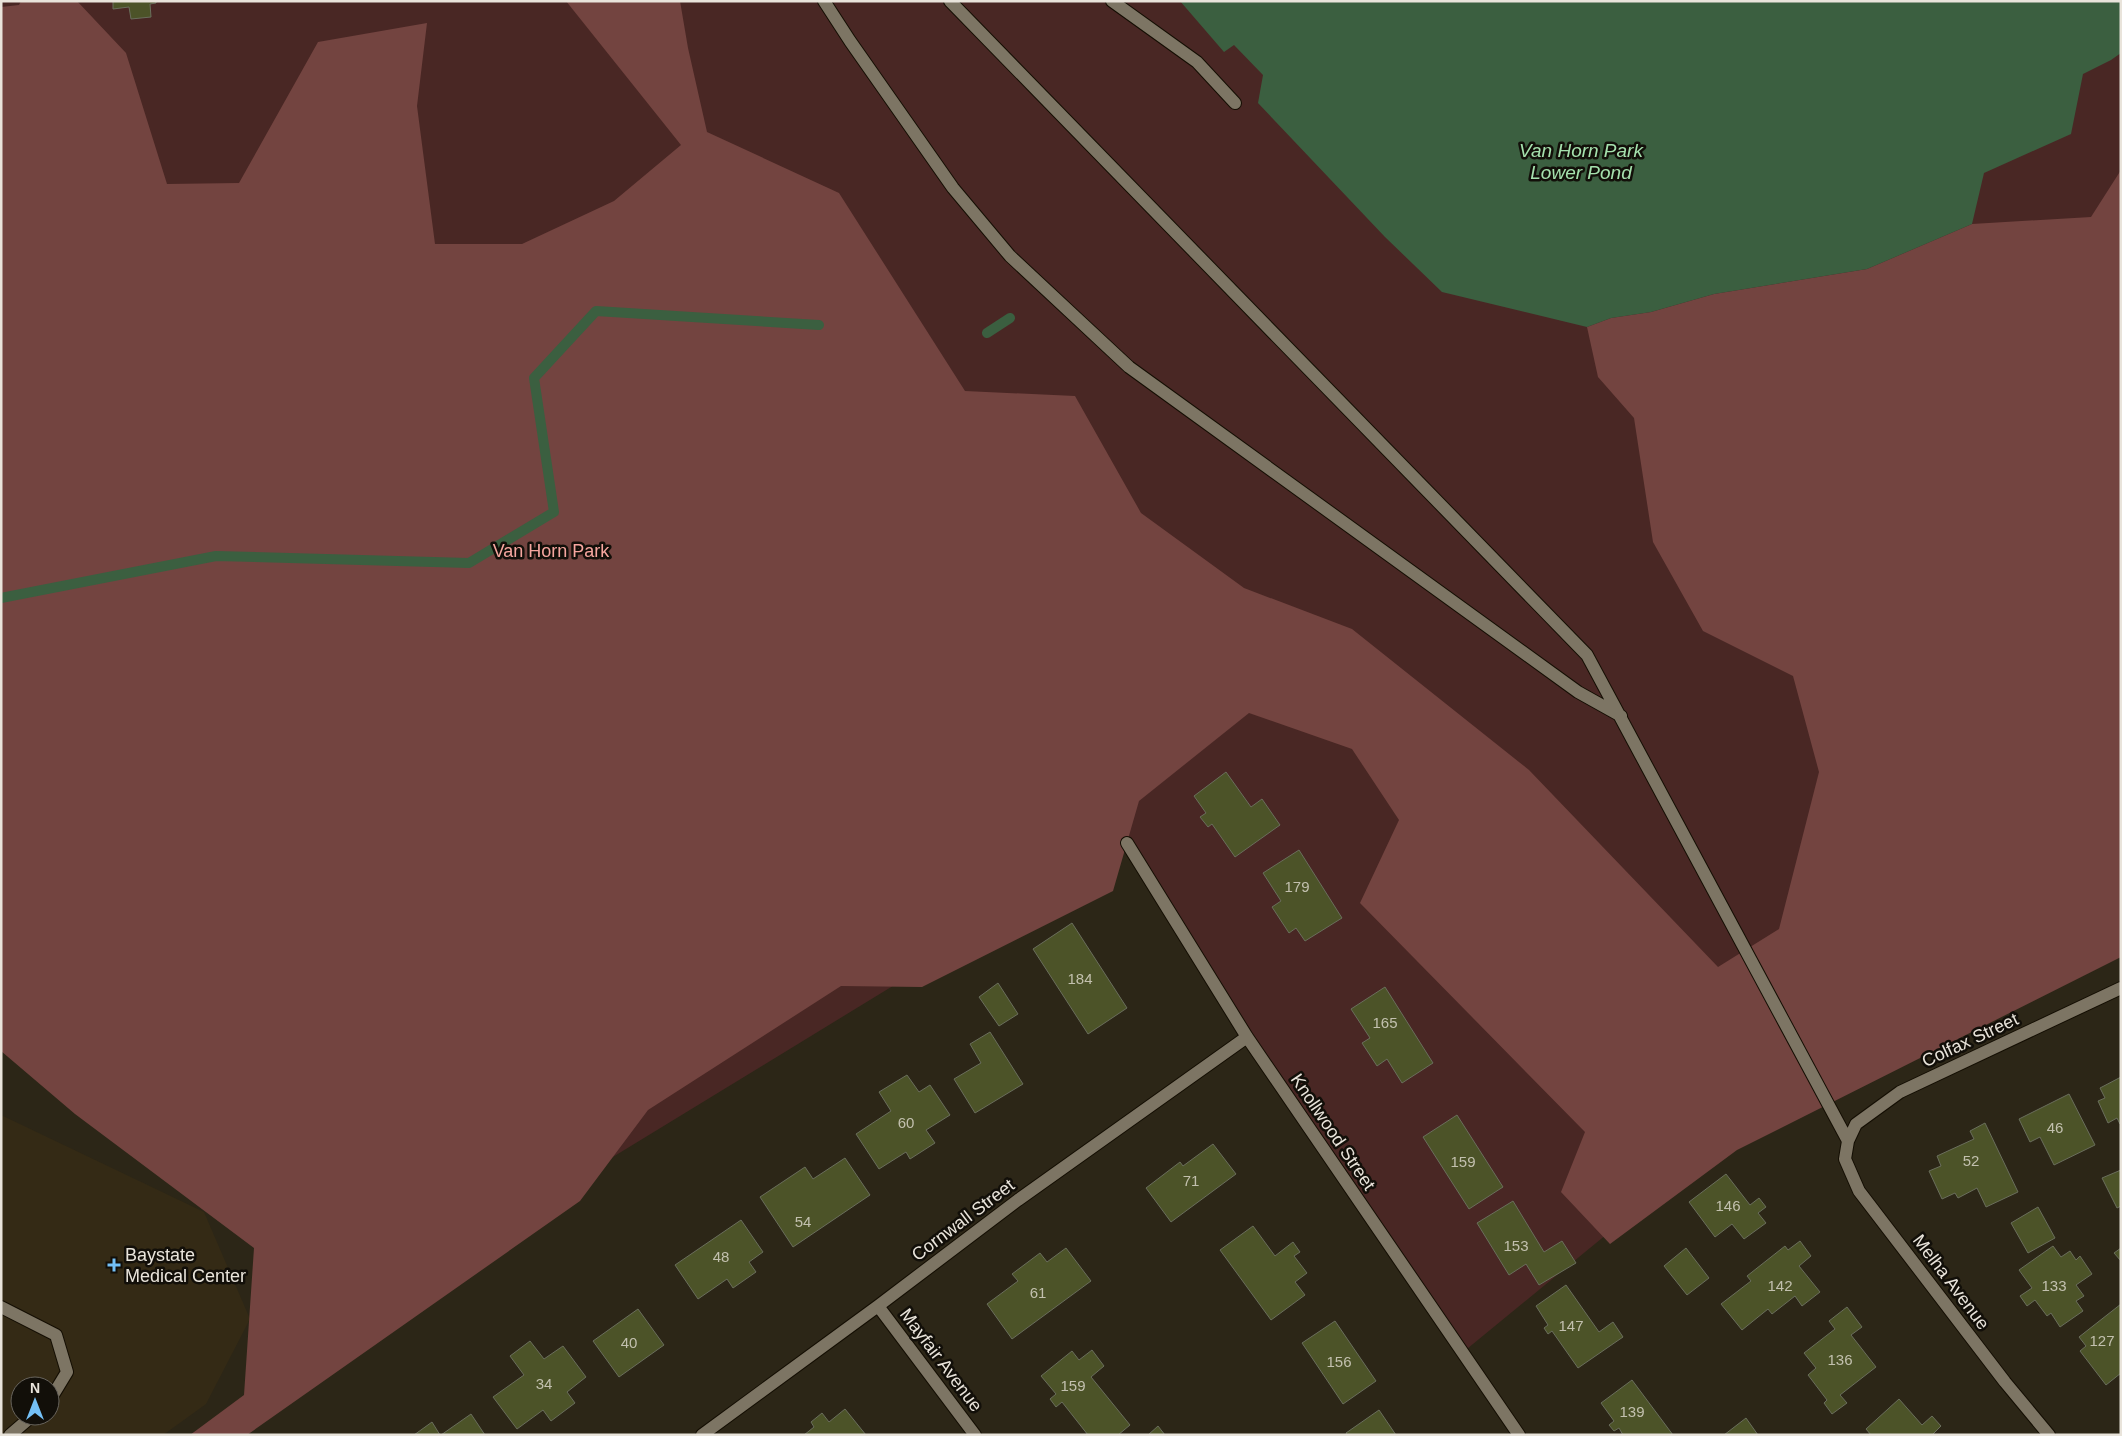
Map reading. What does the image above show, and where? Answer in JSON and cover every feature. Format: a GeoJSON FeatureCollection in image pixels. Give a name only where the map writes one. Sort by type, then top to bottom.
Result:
{"type":"FeatureCollection","features":[{"type":"Feature","properties":{"kind":"street"},"geometry":{"type":"LineString","coordinates":[[824,1],[953,188],[1010,256],[1129,367],[1578,692],[1621,716]]}},
{"type":"Feature","properties":{"kind":"street"},"geometry":{"type":"LineString","coordinates":[[950,1],[1587,654],[1848,1141]]}},
{"type":"Feature","properties":{"kind":"street"},"geometry":{"type":"LineString","coordinates":[[1112,1],[1196,62],[1235,103]]}},
{"type":"Feature","properties":{"kind":"street","name":"Knollwood Street"},"geometry":{"type":"LineString","coordinates":[[1127,843],[1247,1037],[1519,1435]]}},
{"type":"Feature","properties":{"kind":"street","name":"Colfax Street"},"geometry":{"type":"LineString","coordinates":[[1848,1141],[1856,1124],[1900,1092],[2121,988]]}},
{"type":"Feature","properties":{"kind":"street","name":"Cornwall Street"},"geometry":{"type":"LineString","coordinates":[[702,1435],[878,1306],[1018,1200],[1247,1037]]}},
{"type":"Feature","properties":{"kind":"street","name":"Melha Avenue"},"geometry":{"type":"LineString","coordinates":[[1848,1141],[1845,1159],[1858,1191],[2005,1382],[2049,1435]]}},
{"type":"Feature","properties":{"kind":"street","name":"Mayfair Avenue"},"geometry":{"type":"LineString","coordinates":[[878,1306],[975,1435]]}},
{"type":"Feature","properties":{"kind":"street"},"geometry":{"type":"LineString","coordinates":[[1,1307],[56,1335],[67,1372],[60,1384]]}},
{"type":"Feature","properties":{"kind":"street"},"geometry":{"type":"LineString","coordinates":[[10,1435],[20,1426]]}},
{"type":"Feature","properties":{"kind":"shaded area","name":"Baystate Medical Center"},"geometry":{"type":"Polygon","coordinates":[[[1,1115],[204,1212],[250,1319],[206,1404],[163,1435],[1,1435],[1,1115]]]}},
{"type":"Feature","properties":{"kind":"green space","name":"Van Horn Park"},"geometry":{"type":"Polygon","coordinates":[[[1,1],[2121,1],[2121,934],[1746,1120],[1462,1353],[1359,1202],[1127,843],[300,1348],[226,1137],[1,935],[1,1]]]}},
{"type":"Feature","properties":{"kind":"green space","name":"Van Horn Park"},"geometry":{"type":"Polygon","coordinates":[[[21,1],[77,1],[126,53],[167,184],[239,183],[318,42],[427,23],[417,106],[435,244],[522,244],[614,201],[681,145],[566,1],[680,1],[688,48],[707,132],[839,193],[965,391],[1075,396],[1141,513],[1244,588],[1352,629],[1529,770],[1718,967],[1779,929],[1819,772],[1793,676],[1703,631],[1653,542],[1634,418],[1598,377],[1587,327],[1611,318],[1651,312],[1714,294],[1867,269],[1972,224],[2091,217],[2121,170],[2121,957],[1737,1150],[1610,1244],[1561,1192],[1585,1132],[1360,903],[1399,820],[1352,749],[1249,713],[1139,801],[1113,891],[922,987],[841,986],[648,1110],[580,1201],[247,1435],[190,1435],[244,1395],[254,1248],[75,1114],[1,1051],[1,7],[19,5],[21,1]]]}},
{"type":"Feature","properties":{"kind":"water","name":"Van Horn Park Lower Pond"},"geometry":{"type":"Polygon","coordinates":[[[1180,1],[2121,1],[2121,53],[2083,74],[2071,134],[1984,173],[1972,224],[1867,269],[1714,294],[1651,312],[1611,318],[1587,327],[1442,292],[1385,237],[1258,103],[1263,75],[1234,45],[1224,52],[1180,1]]]}},
{"type":"Feature","properties":{"kind":"building"},"geometry":{"type":"Polygon","coordinates":[[[113,1],[156,1],[156,3],[150,4],[151,17],[131,19],[129,7],[113,9],[113,1]]]}},
{"type":"Feature","properties":{"kind":"building"},"geometry":{"type":"Polygon","coordinates":[[[1226,772],[1251,807],[1262,799],[1280,825],[1235,857],[1212,824],[1208,827],[1200,817],[1206,813],[1194,796],[1226,772]]]}},
{"type":"Feature","properties":{"kind":"building"},"geometry":{"type":"Polygon","coordinates":[[[1299,850],[1342,918],[1305,941],[1296,928],[1289,933],[1272,907],[1281,901],[1263,873],[1299,850]]]}},
{"type":"Feature","properties":{"kind":"building"},"geometry":{"type":"Polygon","coordinates":[[[1072,923],[1127,1008],[1088,1034],[1033,949],[1072,923]]]}},
{"type":"Feature","properties":{"kind":"building"},"geometry":{"type":"Polygon","coordinates":[[[998,983],[1018,1014],[999,1026],[979,997],[998,983]]]}},
{"type":"Feature","properties":{"kind":"building"},"geometry":{"type":"Polygon","coordinates":[[[1385,987],[1433,1063],[1402,1083],[1387,1059],[1377,1066],[1362,1043],[1370,1038],[1351,1009],[1385,987]]]}},
{"type":"Feature","properties":{"kind":"building"},"geometry":{"type":"Polygon","coordinates":[[[990,1032],[1023,1084],[975,1113],[954,1079],[981,1063],[970,1044],[990,1032]]]}},
{"type":"Feature","properties":{"kind":"building"},"geometry":{"type":"Polygon","coordinates":[[[907,1075],[919,1092],[930,1085],[950,1115],[926,1130],[935,1143],[910,1159],[906,1152],[879,1169],[856,1134],[891,1111],[879,1092],[907,1075]]]}},
{"type":"Feature","properties":{"kind":"building"},"geometry":{"type":"Polygon","coordinates":[[[2121,1077],[2121,1124],[2117,1118],[2108,1123],[2098,1101],[2105,1098],[2100,1088],[2121,1077]]]}},
{"type":"Feature","properties":{"kind":"building"},"geometry":{"type":"Polygon","coordinates":[[[2069,1094],[2095,1145],[2054,1165],[2040,1137],[2030,1142],[2019,1119],[2069,1094]]]}},
{"type":"Feature","properties":{"kind":"building"},"geometry":{"type":"Polygon","coordinates":[[[1457,1115],[1503,1187],[1469,1209],[1423,1137],[1457,1115]]]}},
{"type":"Feature","properties":{"kind":"building"},"geometry":{"type":"Polygon","coordinates":[[[1985,1123],[2018,1192],[1986,1207],[1977,1188],[1958,1198],[1955,1193],[1942,1199],[1929,1171],[1941,1166],[1937,1156],[1974,1139],[1970,1131],[1985,1123]]]}},
{"type":"Feature","properties":{"kind":"building"},"geometry":{"type":"Polygon","coordinates":[[[1213,1144],[1236,1174],[1171,1222],[1146,1188],[1180,1162],[1183,1166],[1213,1144]]]}},
{"type":"Feature","properties":{"kind":"building"},"geometry":{"type":"Polygon","coordinates":[[[845,1158],[870,1195],[793,1247],[760,1197],[805,1167],[813,1179],[845,1158]]]}},
{"type":"Feature","properties":{"kind":"building"},"geometry":{"type":"Polygon","coordinates":[[[2121,1170],[2121,1206],[2117,1208],[2102,1178],[2121,1170]]]}},
{"type":"Feature","properties":{"kind":"building"},"geometry":{"type":"Polygon","coordinates":[[[1726,1174],[1750,1205],[1759,1198],[1766,1207],[1758,1213],[1766,1223],[1744,1239],[1732,1224],[1715,1237],[1689,1202],[1726,1174]]]}},
{"type":"Feature","properties":{"kind":"building"},"geometry":{"type":"Polygon","coordinates":[[[1513,1201],[1544,1252],[1562,1241],[1576,1263],[1539,1285],[1526,1264],[1509,1275],[1477,1223],[1513,1201]]]}},
{"type":"Feature","properties":{"kind":"building"},"geometry":{"type":"Polygon","coordinates":[[[2038,1207],[2055,1238],[2028,1253],[2011,1223],[2038,1207]]]}},
{"type":"Feature","properties":{"kind":"building"},"geometry":{"type":"Polygon","coordinates":[[[741,1220],[763,1252],[749,1262],[756,1272],[733,1288],[727,1279],[698,1299],[675,1265],[741,1220]]]}},
{"type":"Feature","properties":{"kind":"building"},"geometry":{"type":"Polygon","coordinates":[[[1253,1226],[1275,1256],[1293,1242],[1300,1252],[1294,1256],[1307,1273],[1295,1282],[1305,1295],[1271,1320],[1220,1250],[1253,1226]]]}},
{"type":"Feature","properties":{"kind":"building"},"geometry":{"type":"Polygon","coordinates":[[[1800,1241],[1811,1256],[1799,1266],[1820,1292],[1802,1306],[1795,1296],[1772,1314],[1768,1309],[1742,1330],[1721,1304],[1751,1281],[1747,1276],[1785,1246],[1788,1250],[1800,1241]]]}},
{"type":"Feature","properties":{"kind":"building"},"geometry":{"type":"Polygon","coordinates":[[[2053,1246],[2061,1257],[2070,1251],[2076,1260],[2080,1256],[2092,1274],[2076,1285],[2084,1296],[2076,1301],[2083,1311],[2060,1327],[2051,1313],[2047,1316],[2035,1300],[2027,1306],[2020,1296],[2032,1288],[2019,1270],[2053,1246]]]}},
{"type":"Feature","properties":{"kind":"building"},"geometry":{"type":"Polygon","coordinates":[[[1066,1248],[1091,1281],[1012,1339],[987,1304],[1018,1281],[1012,1274],[1040,1253],[1047,1262],[1066,1248]]]}},
{"type":"Feature","properties":{"kind":"building"},"geometry":{"type":"Polygon","coordinates":[[[1686,1248],[1709,1278],[1687,1295],[1664,1266],[1686,1248]]]}},
{"type":"Feature","properties":{"kind":"building"},"geometry":{"type":"Polygon","coordinates":[[[2121,1248],[2121,1261],[2114,1253],[2121,1248]]]}},
{"type":"Feature","properties":{"kind":"building"},"geometry":{"type":"Polygon","coordinates":[[[1566,1285],[1599,1332],[1613,1322],[1623,1337],[1578,1368],[1552,1331],[1548,1334],[1544,1328],[1548,1325],[1536,1306],[1566,1285]]]}},
{"type":"Feature","properties":{"kind":"building"},"geometry":{"type":"Polygon","coordinates":[[[2121,1304],[2121,1373],[2106,1385],[2080,1351],[2086,1346],[2079,1337],[2121,1304]]]}},
{"type":"Feature","properties":{"kind":"building"},"geometry":{"type":"Polygon","coordinates":[[[1847,1307],[1862,1327],[1851,1335],[1876,1367],[1840,1395],[1847,1403],[1832,1414],[1824,1403],[1827,1400],[1808,1375],[1816,1368],[1804,1353],[1835,1329],[1829,1321],[1847,1307]]]}},
{"type":"Feature","properties":{"kind":"building"},"geometry":{"type":"Polygon","coordinates":[[[638,1309],[664,1345],[619,1377],[593,1341],[638,1309]]]}},
{"type":"Feature","properties":{"kind":"building"},"geometry":{"type":"Polygon","coordinates":[[[1335,1321],[1376,1381],[1343,1404],[1302,1343],[1335,1321]]]}},
{"type":"Feature","properties":{"kind":"building"},"geometry":{"type":"Polygon","coordinates":[[[530,1341],[544,1359],[563,1346],[586,1377],[567,1392],[575,1403],[551,1421],[543,1410],[517,1429],[493,1397],[524,1375],[510,1356],[530,1341]]]}},
{"type":"Feature","properties":{"kind":"building"},"geometry":{"type":"Polygon","coordinates":[[[1092,1350],[1104,1366],[1091,1377],[1130,1425],[1118,1435],[1088,1435],[1062,1402],[1056,1407],[1050,1399],[1056,1394],[1041,1376],[1072,1351],[1079,1360],[1092,1350]]]}},
{"type":"Feature","properties":{"kind":"building"},"geometry":{"type":"Polygon","coordinates":[[[1632,1380],[1673,1435],[1623,1435],[1619,1428],[1614,1431],[1609,1425],[1614,1421],[1601,1403],[1632,1380]]]}},
{"type":"Feature","properties":{"kind":"building"},"geometry":{"type":"Polygon","coordinates":[[[1899,1399],[1922,1425],[1932,1416],[1941,1426],[1932,1435],[1871,1435],[1866,1429],[1899,1399]]]}},
{"type":"Feature","properties":{"kind":"building"},"geometry":{"type":"Polygon","coordinates":[[[845,1409],[866,1435],[804,1435],[814,1427],[811,1422],[822,1413],[829,1422],[845,1409]]]}},
{"type":"Feature","properties":{"kind":"building"},"geometry":{"type":"Polygon","coordinates":[[[1379,1410],[1396,1435],[1347,1435],[1346,1433],[1379,1410]]]}},
{"type":"Feature","properties":{"kind":"building"},"geometry":{"type":"Polygon","coordinates":[[[471,1414],[485,1435],[441,1435],[471,1414]]]}},
{"type":"Feature","properties":{"kind":"building"},"geometry":{"type":"Polygon","coordinates":[[[1746,1418],[1758,1435],[1724,1435],[1746,1418]]]}},
{"type":"Feature","properties":{"kind":"building"},"geometry":{"type":"Polygon","coordinates":[[[432,1422],[440,1435],[414,1435],[432,1422]]]}},
{"type":"Feature","properties":{"kind":"building"},"geometry":{"type":"Polygon","coordinates":[[[1158,1426],[1165,1435],[1148,1435],[1158,1426]]]}},
{"type":"Feature","properties":{"kind":"waterway"},"geometry":{"type":"LineString","coordinates":[[1,598],[216,556],[469,563],[554,512],[534,378],[596,311],[819,325]]}},
{"type":"Feature","properties":{"kind":"waterway"},"geometry":{"type":"LineString","coordinates":[[987,333],[1010,318]]}},
{"type":"Feature","properties":{"kind":"place","name":"Baystate Medical Center"},"geometry":{"type":"Point","coordinates":[114,1265]}}]}
